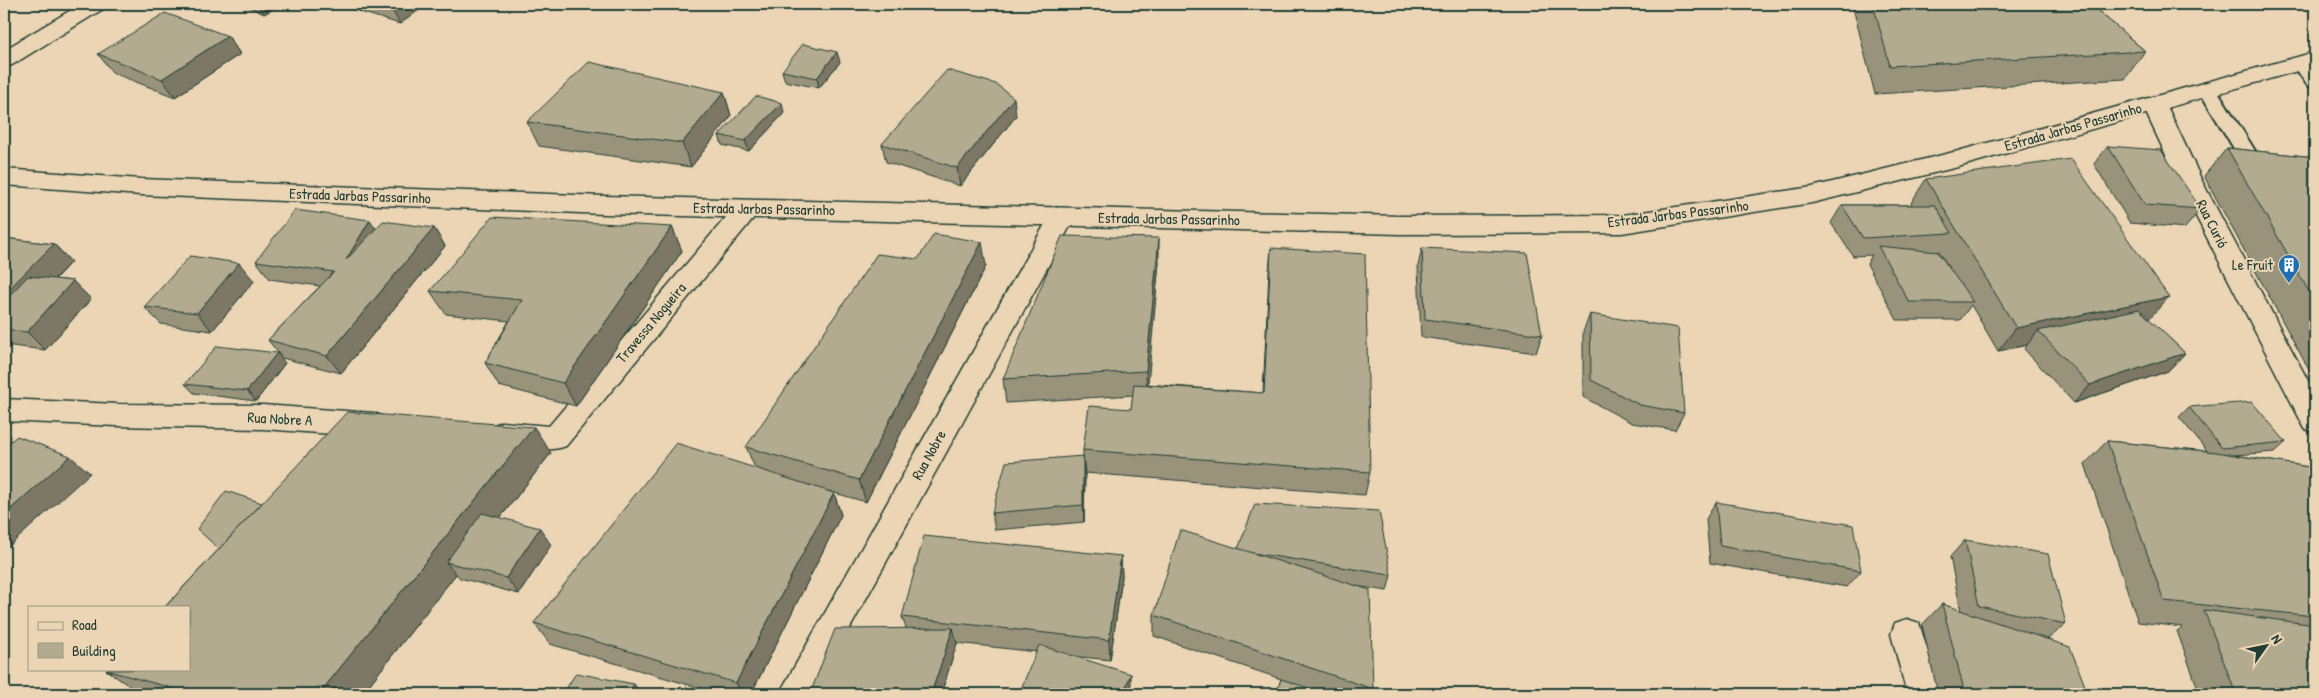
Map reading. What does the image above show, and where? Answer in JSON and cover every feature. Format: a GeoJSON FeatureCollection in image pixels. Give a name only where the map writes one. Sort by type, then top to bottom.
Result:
{"type":"FeatureCollection","features":[{"type":"Feature","properties":{"kind":"street"},"geometry":{"type":"LineString","coordinates":[[4,60],[95,4]]}},
{"type":"Feature","properties":{"kind":"street","name":"Estrada Jarbas Passarinho"},"geometry":{"type":"LineString","coordinates":[[4,178],[141,187],[604,205],[1400,225],[1622,224],[1812,195],[1958,159],[2308,61]]}},
{"type":"Feature","properties":{"kind":"street","name":"Rua Curió"},"geometry":{"type":"LineString","coordinates":[[2154,104],[2190,184],[2315,421]]}},
{"type":"Feature","properties":{"kind":"street","name":"Travessa Nogueira"},"geometry":{"type":"LineString","coordinates":[[478,432],[556,438],[747,209]]}},
{"type":"Feature","properties":{"kind":"street","name":"Rua Nobre"},"geometry":{"type":"LineString","coordinates":[[796,694],[1062,217]]}},
{"type":"Feature","properties":{"kind":"street","name":"Rua Nobre A"},"geometry":{"type":"LineString","coordinates":[[4,410],[117,415],[263,417],[400,427]]}},
{"type":"Feature","properties":{"kind":"street"},"geometry":{"type":"LineString","coordinates":[[1907,634],[1924,694]]}},
{"type":"Feature","properties":{"kind":"lane"},"geometry":{"type":"LineString","coordinates":[[2308,61],[2315,82]]}},
{"type":"Feature","properties":{"kind":"lane"},"geometry":{"type":"LineString","coordinates":[[2207,89],[2269,189]]}},
{"type":"Feature","properties":{"kind":"building"},"geometry":{"type":"Polygon","coordinates":[[[1873,4],[2090,4],[2145,51],[1890,66],[1873,4]]]}},
{"type":"Feature","properties":{"kind":"building"},"geometry":{"type":"Polygon","coordinates":[[[165,13],[228,36],[162,79],[98,54],[165,13]]]}},
{"type":"Feature","properties":{"kind":"building"},"geometry":{"type":"Polygon","coordinates":[[[803,44],[837,52],[817,78],[782,71],[803,44]]]}},
{"type":"Feature","properties":{"kind":"building"},"geometry":{"type":"Polygon","coordinates":[[[589,62],[724,92],[682,143],[527,122],[589,62]]]}},
{"type":"Feature","properties":{"kind":"building"},"geometry":{"type":"Polygon","coordinates":[[[947,70],[996,84],[1014,98],[957,168],[882,144],[947,70]]]}},
{"type":"Feature","properties":{"kind":"building"},"geometry":{"type":"Polygon","coordinates":[[[756,96],[782,103],[745,141],[719,135],[756,96]]]}},
{"type":"Feature","properties":{"kind":"building"},"geometry":{"type":"Polygon","coordinates":[[[2108,146],[2161,150],[2201,209],[2145,205],[2108,146]]]}},
{"type":"Feature","properties":{"kind":"building"},"geometry":{"type":"Polygon","coordinates":[[[2227,148],[2315,157],[2315,302],[2227,148]]]}},
{"type":"Feature","properties":{"kind":"building"},"geometry":{"type":"Polygon","coordinates":[[[2071,159],[2169,297],[2016,328],[1926,179],[2071,159]]]}},
{"type":"Feature","properties":{"kind":"building"},"geometry":{"type":"Polygon","coordinates":[[[1842,205],[1935,205],[1952,233],[1863,238],[1842,205]]]}},
{"type":"Feature","properties":{"kind":"building"},"geometry":{"type":"Polygon","coordinates":[[[295,210],[370,220],[346,260],[383,221],[434,228],[327,356],[268,340],[334,272],[256,261],[295,210]]]}},
{"type":"Feature","properties":{"kind":"building"},"geometry":{"type":"Polygon","coordinates":[[[492,217],[672,227],[563,383],[485,363],[522,300],[430,291],[492,217]]]}},
{"type":"Feature","properties":{"kind":"building"},"geometry":{"type":"Polygon","coordinates":[[[934,234],[982,242],[859,480],[746,447],[877,254],[918,259],[934,234]]]}},
{"type":"Feature","properties":{"kind":"building"},"geometry":{"type":"Polygon","coordinates":[[[1062,236],[1159,238],[1146,371],[1003,379],[1062,236]]]}},
{"type":"Feature","properties":{"kind":"building"},"geometry":{"type":"Polygon","coordinates":[[[4,238],[54,244],[4,294],[4,238]]]}},
{"type":"Feature","properties":{"kind":"building"},"geometry":{"type":"Polygon","coordinates":[[[1878,246],[1938,252],[1973,302],[1909,302],[1878,246]]]}},
{"type":"Feature","properties":{"kind":"building"},"geometry":{"type":"Polygon","coordinates":[[[1271,248],[1365,254],[1370,472],[1083,450],[1089,406],[1131,409],[1134,384],[1264,393],[1271,248]]]}},
{"type":"Feature","properties":{"kind":"building"},"geometry":{"type":"Polygon","coordinates":[[[1422,248],[1527,253],[1542,335],[1425,319],[1422,248]]]}},
{"type":"Feature","properties":{"kind":"building"},"geometry":{"type":"Polygon","coordinates":[[[190,256],[239,263],[197,313],[144,307],[190,256]]]}},
{"type":"Feature","properties":{"kind":"building"},"geometry":{"type":"Polygon","coordinates":[[[28,276],[73,281],[27,332],[4,329],[4,301],[28,276]]]}},
{"type":"Feature","properties":{"kind":"building"},"geometry":{"type":"Polygon","coordinates":[[[2139,309],[2185,353],[2090,385],[2038,331],[2139,309]]]}},
{"type":"Feature","properties":{"kind":"building"},"geometry":{"type":"Polygon","coordinates":[[[1590,314],[1678,328],[1684,413],[1640,405],[1591,380],[1590,314]]]}},
{"type":"Feature","properties":{"kind":"building"},"geometry":{"type":"Polygon","coordinates":[[[217,346],[277,353],[247,391],[185,384],[217,346]]]}},
{"type":"Feature","properties":{"kind":"building"},"geometry":{"type":"Polygon","coordinates":[[[2252,402],[2286,442],[2222,448],[2189,407],[2252,402]]]}},
{"type":"Feature","properties":{"kind":"building"},"geometry":{"type":"Polygon","coordinates":[[[347,412],[534,427],[319,694],[193,694],[106,670],[190,670],[190,606],[166,606],[347,412]]]}},
{"type":"Feature","properties":{"kind":"building"},"geometry":{"type":"Polygon","coordinates":[[[17,436],[70,456],[4,515],[4,447],[17,436]]]}},
{"type":"Feature","properties":{"kind":"building"},"geometry":{"type":"Polygon","coordinates":[[[2107,441],[2216,452],[2315,468],[2315,616],[2164,601],[2107,441]]]}},
{"type":"Feature","properties":{"kind":"building"},"geometry":{"type":"Polygon","coordinates":[[[676,443],[834,493],[736,683],[534,623],[676,443]]]}},
{"type":"Feature","properties":{"kind":"building"},"geometry":{"type":"Polygon","coordinates":[[[1083,456],[1083,505],[992,513],[1006,462],[1083,456]]]}},
{"type":"Feature","properties":{"kind":"building"},"geometry":{"type":"Polygon","coordinates":[[[226,491],[262,503],[219,549],[197,529],[226,491]]]}},
{"type":"Feature","properties":{"kind":"building"},"geometry":{"type":"Polygon","coordinates":[[[1716,502],[1853,525],[1861,571],[1720,546],[1716,502]]]}},
{"type":"Feature","properties":{"kind":"building"},"geometry":{"type":"Polygon","coordinates":[[[1255,504],[1379,511],[1391,575],[1238,549],[1255,504]]]}},
{"type":"Feature","properties":{"kind":"building"},"geometry":{"type":"Polygon","coordinates":[[[482,513],[540,528],[506,578],[446,562],[482,513]]]}},
{"type":"Feature","properties":{"kind":"building"},"geometry":{"type":"Polygon","coordinates":[[[1180,530],[1370,590],[1373,689],[1154,615],[1180,530]]]}},
{"type":"Feature","properties":{"kind":"building"},"geometry":{"type":"Polygon","coordinates":[[[924,536],[1121,556],[1109,640],[902,617],[924,536]]]}},
{"type":"Feature","properties":{"kind":"building"},"geometry":{"type":"Polygon","coordinates":[[[1965,540],[2048,554],[2066,624],[1979,606],[1965,540]]]}},
{"type":"Feature","properties":{"kind":"building"},"geometry":{"type":"Polygon","coordinates":[[[1942,604],[2070,647],[2088,694],[1965,694],[1942,604]]]}},
{"type":"Feature","properties":{"kind":"building"},"geometry":{"type":"Polygon","coordinates":[[[2204,610],[2315,625],[2315,694],[2236,694],[2204,610]]]}},
{"type":"Feature","properties":{"kind":"building"},"geometry":{"type":"Polygon","coordinates":[[[953,628],[931,694],[810,694],[835,629],[953,628]]]}},
{"type":"Feature","properties":{"kind":"building"},"geometry":{"type":"Polygon","coordinates":[[[1039,645],[1131,674],[1123,694],[1019,694],[1039,645]]]}},
{"type":"Feature","properties":{"kind":"building"},"geometry":{"type":"Polygon","coordinates":[[[576,673],[634,684],[627,694],[563,694],[576,673]]]}},
{"type":"Feature","properties":{"kind":"building"},"geometry":{"type":"Polygon","coordinates":[[[1281,679],[1327,694],[1276,694],[1281,679]]]}},
{"type":"Feature","properties":{"kind":"place","name":"Le Fruit"},"geometry":{"type":"Point","coordinates":[2289,284]}}]}
